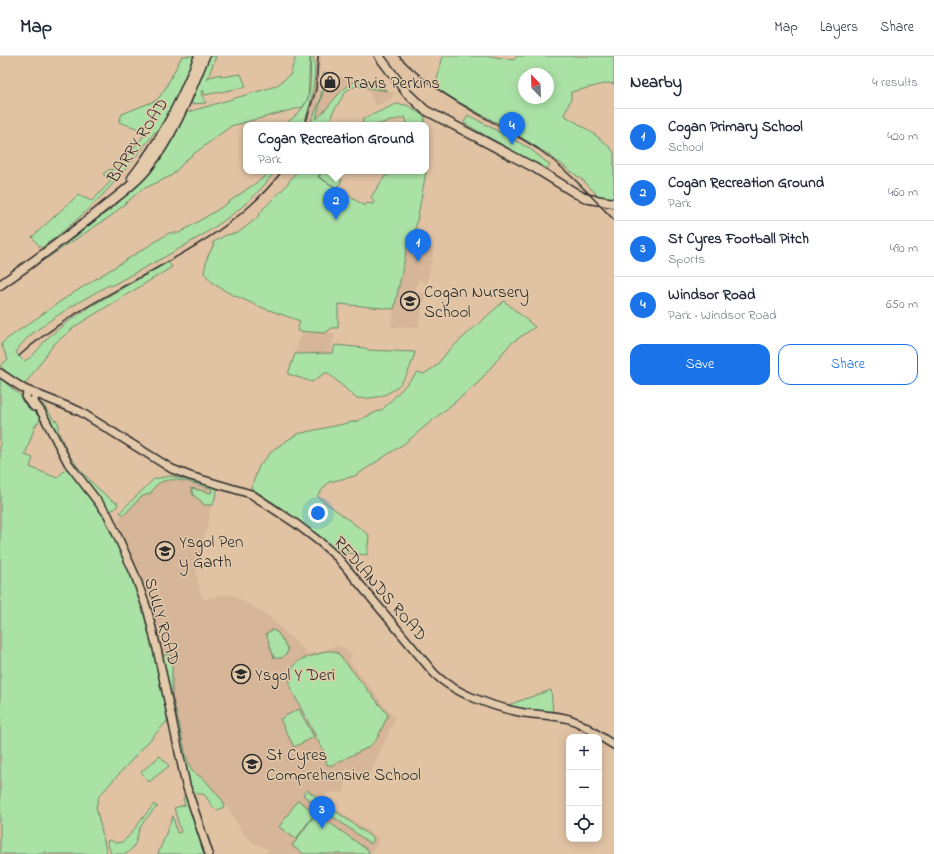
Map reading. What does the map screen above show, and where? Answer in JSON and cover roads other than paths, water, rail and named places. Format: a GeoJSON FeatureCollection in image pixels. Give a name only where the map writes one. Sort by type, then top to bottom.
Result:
{"type":"FeatureCollection","features":[{"type":"Feature","properties":{"kind":"main road","name":"BARRY ROAD"},"geometry":{"type":"LineString","coordinates":[[118,196],[142,165],[165,130],[178,106],[199,56]]}},
{"type":"Feature","properties":{"kind":"main road","name":"BARRY ROAD"},"geometry":{"type":"LineString","coordinates":[[0,285],[65,239],[118,196],[147,170],[171,135],[184,108],[205,56]]}},
{"type":"Feature","properties":{"kind":"main road"},"geometry":{"type":"LineString","coordinates":[[379,56],[406,92],[430,113],[535,168],[577,194],[589,199],[614,203]]}},
{"type":"Feature","properties":{"kind":"main road","name":"REDLANDS ROAD"},"geometry":{"type":"LineString","coordinates":[[0,373],[14,384],[27,391],[79,411],[172,469],[190,476],[251,494],[308,533],[338,558],[429,666],[448,686],[514,710],[557,716],[574,721],[614,745]]}},
{"type":"Feature","properties":{"kind":"main road","name":"SULLY ROAD"},"geometry":{"type":"LineString","coordinates":[[27,391],[26,398],[42,416]]}},
{"type":"Feature","properties":{"kind":"main road","name":"SULLY ROAD"},"geometry":{"type":"LineString","coordinates":[[35,394],[33,400],[68,463],[108,515],[135,575],[148,612],[186,784],[209,854]]}},
{"type":"Feature","properties":{"kind":"railway"},"geometry":{"type":"LineString","coordinates":[[306,122],[316,89],[318,56]]}},
{"type":"Feature","properties":{"kind":"railway"},"geometry":{"type":"LineString","coordinates":[[399,56],[432,85],[549,157],[578,183],[614,220]]}},
{"type":"Feature","properties":{"kind":"railway"},"geometry":{"type":"LineString","coordinates":[[19,356],[50,331],[84,308],[191,248],[225,226],[256,201],[279,174]]}},
{"type":"Feature","properties":{"kind":"place","name":"Travis Perkins"},"geometry":{"type":"Point","coordinates":[330,82]}},
{"type":"Feature","properties":{"kind":"place","name":"Windsor Road"},"geometry":{"type":"Point","coordinates":[512,145]}},
{"type":"Feature","properties":{"kind":"place","name":"Cogan Recreation Ground"},"geometry":{"type":"Point","coordinates":[336,220]}},
{"type":"Feature","properties":{"kind":"place","name":"Cogan Primary School"},"geometry":{"type":"Point","coordinates":[418,262]}},
{"type":"Feature","properties":{"kind":"place","name":"Cogan Nursery School"},"geometry":{"type":"Point","coordinates":[410,301]}},
{"type":"Feature","properties":{"kind":"place","name":"Ysgol Pen y Garth"},"geometry":{"type":"Point","coordinates":[165,551]}},
{"type":"Feature","properties":{"kind":"place","name":"Ysgol Y Deri"},"geometry":{"type":"Point","coordinates":[241,674]}},
{"type":"Feature","properties":{"kind":"place","name":"St Cyres Comprehensive School"},"geometry":{"type":"Point","coordinates":[252,764]}},
{"type":"Feature","properties":{"kind":"place","name":"St Cyres Football Pitch"},"geometry":{"type":"Point","coordinates":[322,829]}}]}
